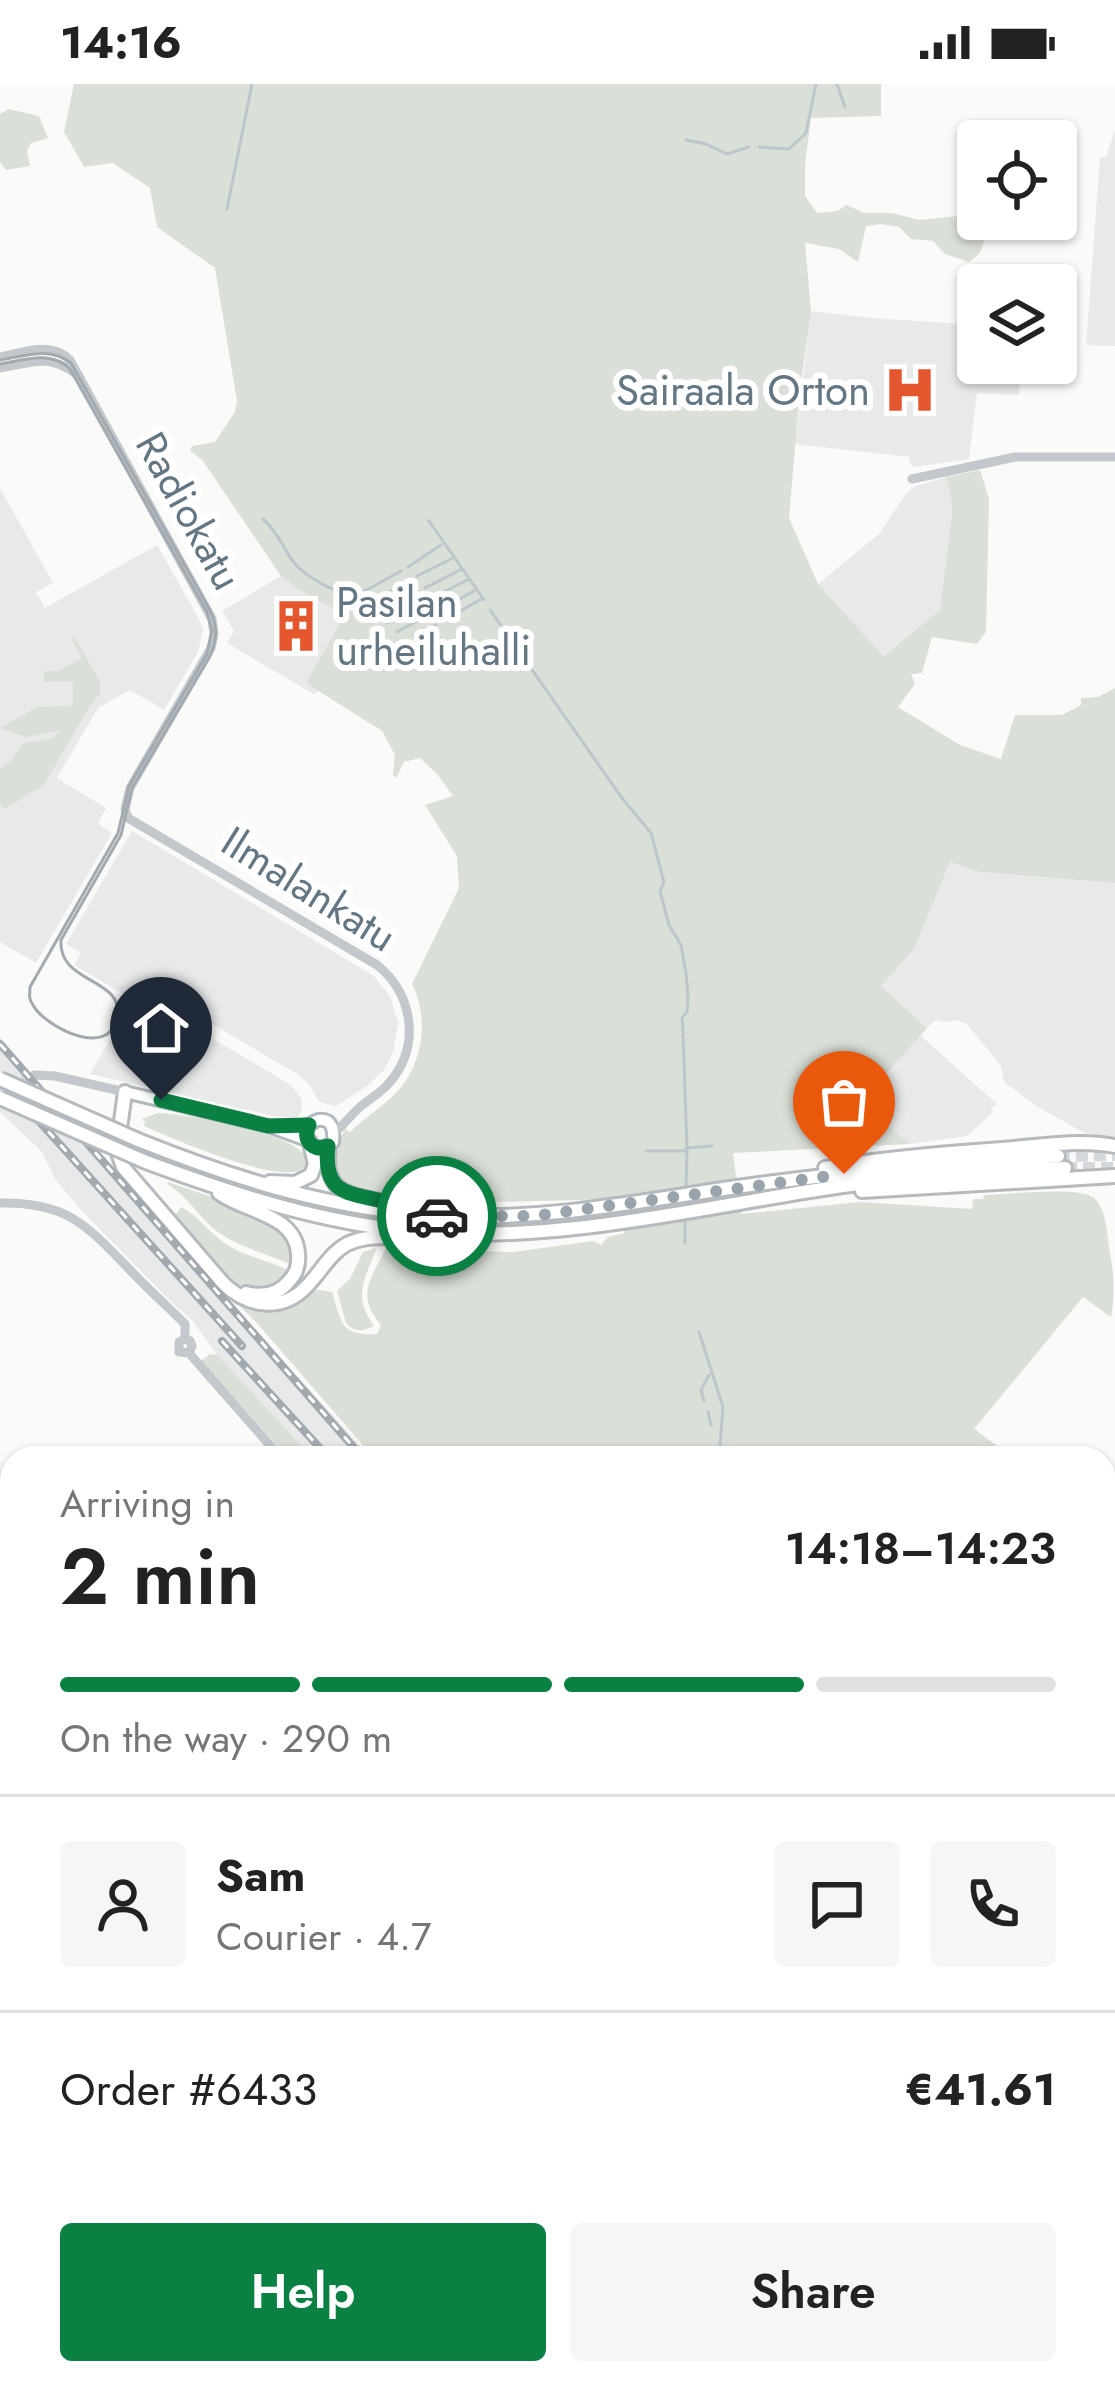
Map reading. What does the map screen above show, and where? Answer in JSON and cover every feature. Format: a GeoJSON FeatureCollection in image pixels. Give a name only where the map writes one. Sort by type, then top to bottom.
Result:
{"type":"FeatureCollection","features":[{"type":"Feature","properties":{"kind":"main road"},"geometry":{"type":"LineString","coordinates":[[0,1079],[138,1140],[257,1184],[336,1203],[413,1214],[534,1216],[898,1167],[1062,1158]]}},
{"type":"Feature","properties":{"kind":"main road"},"geometry":{"type":"LineString","coordinates":[[330,1134],[318,1148],[268,1126],[125,1092],[119,1159],[233,1293],[259,1304],[282,1302],[304,1289],[349,1244],[416,1232]]}},
{"type":"Feature","properties":{"kind":"main road"},"geometry":{"type":"LineString","coordinates":[[0,1098],[208,1185],[293,1211],[416,1232],[532,1233],[624,1223],[783,1196],[1062,1158],[1076,1144],[1111,1145],[1115,1170],[1084,1179],[783,1196]]}},
{"type":"Feature","properties":{"kind":"main road"},"geometry":{"type":"LineString","coordinates":[[268,1126],[309,1125],[320,1120],[330,1134],[328,1172],[342,1191],[391,1203],[413,1214]]}},
{"type":"Feature","properties":{"kind":"main road"},"geometry":{"type":"LineString","coordinates":[[257,1184],[295,1183],[311,1175],[315,1164],[309,1125]]}},
{"type":"Feature","properties":{"kind":"main road"},"geometry":{"type":"LineString","coordinates":[[1062,1158],[1084,1179]]}},
{"type":"Feature","properties":{"kind":"main road"},"geometry":{"type":"LineString","coordinates":[[208,1185],[231,1202],[283,1225],[294,1240],[298,1262],[291,1280],[274,1293],[240,1291],[214,1272]]}},
{"type":"Feature","properties":{"kind":"street"},"geometry":{"type":"LineString","coordinates":[[0,356],[56,350],[70,360],[76,374]]}},
{"type":"Feature","properties":{"kind":"street"},"geometry":{"type":"LineString","coordinates":[[0,368],[51,360],[76,374]]}},
{"type":"Feature","properties":{"kind":"street","name":"Radiokatu"},"geometry":{"type":"LineString","coordinates":[[76,374],[195,586],[214,630],[208,656],[130,788],[125,809]]}},
{"type":"Feature","properties":{"kind":"street"},"geometry":{"type":"LineString","coordinates":[[912,479],[1026,455],[1115,457]]}},
{"type":"Feature","properties":{"kind":"street","name":"Ilmalankatu"},"geometry":{"type":"LineString","coordinates":[[125,809],[130,820],[377,965],[398,986],[409,1018],[404,1058],[386,1086],[330,1134]]}},
{"type":"Feature","properties":{"kind":"street"},"geometry":{"type":"LineString","coordinates":[[34,1075],[125,1092]]}},
{"type":"Feature","properties":{"kind":"street"},"geometry":{"type":"LineString","coordinates":[[0,1203],[48,1207],[91,1229],[185,1324],[185,1339],[192,1343],[189,1353],[270,1446]]}},
{"type":"Feature","properties":{"kind":"shaded area"},"geometry":{"type":"Polygon","coordinates":[[[74,84],[881,84],[881,116],[811,118],[805,196],[817,213],[847,205],[864,213],[919,220],[957,216],[957,240],[985,240],[980,253],[969,262],[945,254],[933,241],[911,239],[899,227],[881,224],[866,226],[858,262],[839,249],[805,243],[811,311],[789,518],[818,584],[883,656],[940,610],[952,512],[946,477],[980,470],[989,499],[986,632],[977,644],[932,637],[922,673],[911,674],[915,684],[898,707],[960,745],[1001,759],[1015,715],[1062,715],[1081,705],[1081,698],[1098,697],[1115,688],[1115,883],[980,872],[950,862],[914,949],[881,986],[927,1028],[861,1102],[910,1144],[733,1153],[741,1214],[860,1202],[972,1209],[973,1199],[984,1195],[1042,1192],[1075,1192],[1095,1199],[1104,1217],[1111,1261],[1111,1317],[1083,1297],[974,1429],[997,1446],[364,1446],[227,1294],[241,1305],[264,1309],[312,1289],[332,1292],[349,1330],[377,1334],[381,1325],[367,1296],[386,1248],[514,1252],[593,1241],[601,1245],[608,1237],[625,1233],[619,1199],[451,1203],[370,1197],[339,1183],[331,1158],[345,1129],[350,1132],[395,1094],[417,1056],[421,1012],[412,984],[459,888],[457,856],[425,805],[453,796],[420,758],[404,762],[396,778],[395,755],[382,731],[306,683],[345,615],[281,576],[203,461],[190,450],[215,442],[237,401],[215,268],[157,227],[150,188],[113,163],[84,167],[64,132],[74,84]]]}},
{"type":"Feature","properties":{"kind":"shaded area"},"geometry":{"type":"Polygon","coordinates":[[[9,109],[39,116],[48,138],[31,143],[27,151],[30,166],[6,170],[0,162],[0,114],[9,109]]]}},
{"type":"Feature","properties":{"kind":"shaded area"},"geometry":{"type":"Polygon","coordinates":[[[1115,130],[1115,346],[1086,345],[1100,158],[1106,157],[1115,130]]]}},
{"type":"Feature","properties":{"kind":"shaded area","name":"Sairaala Orton"},"geometry":{"type":"Polygon","coordinates":[[[811,311],[957,324],[957,384],[1020,384],[1019,395],[977,393],[969,459],[915,467],[909,457],[795,444],[811,311]]]}},
{"type":"Feature","properties":{"kind":"shaded area"},"geometry":{"type":"Polygon","coordinates":[[[946,477],[952,512],[940,610],[882,656],[818,584],[879,534],[915,486],[946,477]]]}},
{"type":"Feature","properties":{"kind":"shaded area"},"geometry":{"type":"Polygon","coordinates":[[[0,488],[53,583],[36,592],[45,608],[157,545],[203,630],[198,652],[164,710],[130,690],[98,708],[57,778],[106,808],[98,824],[112,833],[36,963],[0,942],[0,488]]]}},
{"type":"Feature","properties":{"kind":"shaded area"},"geometry":{"type":"Polygon","coordinates":[[[281,576],[358,622],[315,695],[227,643],[234,631],[222,611],[281,576]]]}},
{"type":"Feature","properties":{"kind":"shaded area"},"geometry":{"type":"Polygon","coordinates":[[[74,636],[100,682],[100,694],[44,785],[3,807],[0,768],[23,743],[53,738],[62,730],[26,737],[0,728],[37,707],[73,706],[73,682],[44,682],[44,671],[58,671],[82,658],[74,636]]]}},
{"type":"Feature","properties":{"kind":"shaded area"},"geometry":{"type":"Polygon","coordinates":[[[132,831],[374,976],[390,997],[398,1022],[384,1070],[336,1106],[319,1102],[297,1074],[185,1008],[158,1015],[74,965],[81,953],[66,944],[132,831]]]}},
{"type":"Feature","properties":{"kind":"shaded area"},"geometry":{"type":"Polygon","coordinates":[[[950,862],[980,872],[1115,883],[1115,1136],[1086,1134],[1038,1107],[1004,1082],[1001,1066],[967,1024],[936,1020],[927,1028],[881,986],[914,949],[950,862]]]}},
{"type":"Feature","properties":{"kind":"shaded area"},"geometry":{"type":"Polygon","coordinates":[[[131,1005],[198,1045],[205,1034],[291,1085],[301,1098],[302,1111],[293,1118],[274,1116],[90,1074],[131,1005]]]}},
{"type":"Feature","properties":{"kind":"shaded area"},"geometry":{"type":"Polygon","coordinates":[[[920,1035],[997,1104],[967,1136],[910,1144],[861,1102],[920,1035]]]}},
{"type":"Feature","properties":{"kind":"shaded area"},"geometry":{"type":"Polygon","coordinates":[[[0,1037],[361,1446],[299,1446],[217,1355],[192,1320],[82,1211],[55,1179],[42,1152],[0,1112],[0,1037]]]}},
{"type":"Feature","properties":{"kind":"shaded area"},"geometry":{"type":"Polygon","coordinates":[[[157,1113],[264,1134],[300,1150],[306,1159],[301,1170],[285,1172],[233,1161],[144,1126],[142,1119],[157,1113]]]}},
{"type":"Feature","properties":{"kind":"shaded area"},"geometry":{"type":"Polygon","coordinates":[[[169,1182],[269,1221],[287,1237],[292,1265],[218,1232],[169,1182]]]}},
{"type":"Feature","properties":{"kind":"shaded area"},"geometry":{"type":"Polygon","coordinates":[[[181,1207],[233,1248],[290,1271],[275,1286],[259,1290],[242,1286],[211,1262],[173,1218],[181,1207]]]}},
{"type":"Feature","properties":{"kind":"shaded area"},"geometry":{"type":"Polygon","coordinates":[[[379,1247],[362,1296],[374,1326],[356,1330],[346,1323],[337,1291],[350,1279],[363,1252],[379,1247]]]}},
{"type":"Feature","properties":{"kind":"shaded area"},"geometry":{"type":"Polygon","coordinates":[[[217,1355],[302,1446],[277,1446],[201,1361],[217,1355]]]}},
{"type":"Feature","properties":{"kind":"waterway"},"geometry":{"type":"LineString","coordinates":[[227,209],[252,84]]}},
{"type":"Feature","properties":{"kind":"waterway"},"geometry":{"type":"LineString","coordinates":[[759,147],[789,149],[806,133],[816,84]]}},
{"type":"Feature","properties":{"kind":"waterway"},"geometry":{"type":"LineString","coordinates":[[837,84],[845,107]]}},
{"type":"Feature","properties":{"kind":"waterway"},"geometry":{"type":"LineString","coordinates":[[686,140],[727,154],[749,147]]}},
{"type":"Feature","properties":{"kind":"waterway"},"geometry":{"type":"LineString","coordinates":[[263,519],[304,572],[352,598],[401,571]]}},
{"type":"Feature","properties":{"kind":"waterway"},"geometry":{"type":"LineString","coordinates":[[429,521],[484,600]]}},
{"type":"Feature","properties":{"kind":"waterway"},"geometry":{"type":"LineString","coordinates":[[408,567],[441,545]]}},
{"type":"Feature","properties":{"kind":"waterway"},"geometry":{"type":"LineString","coordinates":[[417,576],[453,558]]}},
{"type":"Feature","properties":{"kind":"waterway"},"geometry":{"type":"LineString","coordinates":[[425,588],[460,570]]}},
{"type":"Feature","properties":{"kind":"waterway"},"geometry":{"type":"LineString","coordinates":[[444,592],[469,579]]}},
{"type":"Feature","properties":{"kind":"waterway"},"geometry":{"type":"LineString","coordinates":[[362,607],[408,582]]}},
{"type":"Feature","properties":{"kind":"waterway"},"geometry":{"type":"LineString","coordinates":[[438,611],[474,591]]}},
{"type":"Feature","properties":{"kind":"waterway"},"geometry":{"type":"LineString","coordinates":[[370,618],[417,592]]}},
{"type":"Feature","properties":{"kind":"waterway"},"geometry":{"type":"LineString","coordinates":[[443,621],[483,598]]}},
{"type":"Feature","properties":{"kind":"waterway"},"geometry":{"type":"LineString","coordinates":[[387,623],[425,603]]}},
{"type":"Feature","properties":{"kind":"waterway"},"geometry":{"type":"LineString","coordinates":[[490,610],[651,833],[664,882],[660,891],[669,925],[681,945],[686,973],[683,1031]]}},
{"type":"Feature","properties":{"kind":"waterway"},"geometry":{"type":"LineString","coordinates":[[397,632],[430,614]]}},
{"type":"Feature","properties":{"kind":"waterway"},"geometry":{"type":"LineString","coordinates":[[414,636],[436,625]]}},
{"type":"Feature","properties":{"kind":"waterway"},"geometry":{"type":"LineString","coordinates":[[683,1034],[687,1148],[712,1146]]}},
{"type":"Feature","properties":{"kind":"waterway"},"geometry":{"type":"LineString","coordinates":[[646,1151],[687,1148],[686,1190]]}},
{"type":"Feature","properties":{"kind":"waterway"},"geometry":{"type":"LineString","coordinates":[[685,1215],[685,1243]]}},
{"type":"Feature","properties":{"kind":"waterway"},"geometry":{"type":"LineString","coordinates":[[699,1332],[723,1407],[720,1446]]}},
{"type":"Feature","properties":{"kind":"waterway"},"geometry":{"type":"LineString","coordinates":[[704,1401],[701,1390],[709,1375]]}},
{"type":"Feature","properties":{"kind":"waterway"},"geometry":{"type":"LineString","coordinates":[[708,1412],[711,1425]]}},
{"type":"Feature","properties":{"kind":"tunnel"},"geometry":{"type":"LineString","coordinates":[[0,1094],[34,1075]]}},
{"type":"Feature","properties":{"kind":"tunnel"},"geometry":{"type":"LineString","coordinates":[[1058,1156],[1115,1155]]}},
{"type":"Feature","properties":{"kind":"tunnel"},"geometry":{"type":"LineString","coordinates":[[1065,1168],[1115,1168]]}},
{"type":"Feature","properties":{"kind":"tram line"},"geometry":{"type":"LineString","coordinates":[[0,360],[46,354],[71,363],[210,610],[215,628],[209,658],[132,788],[121,835],[61,940],[70,965],[112,995],[117,1005],[117,1018],[102,1037],[76,1035],[50,1022],[31,1003],[30,987],[118,833],[129,786],[207,654],[212,631],[207,612],[70,369],[46,358],[0,364]]}},
{"type":"Feature","properties":{"kind":"railway"},"geometry":{"type":"LineString","coordinates":[[0,1044],[352,1446]]}},
{"type":"Feature","properties":{"kind":"railway"},"geometry":{"type":"LineString","coordinates":[[0,1078],[242,1346]]}},
{"type":"Feature","properties":{"kind":"railway"},"geometry":{"type":"LineString","coordinates":[[222,1341],[318,1446]]}},
{"type":"Feature","properties":{"kind":"way so far"},"geometry":{"type":"LineString","coordinates":[[437,1216],[534,1216],[844,1174]]}},
{"type":"Feature","properties":{"kind":"place","name":"Sairaala Orton"},"geometry":{"type":"Point","coordinates":[910,390]}},
{"type":"Feature","properties":{"kind":"place","name":"Pasilan urheiluhalli"},"geometry":{"type":"Point","coordinates":[296,626]}},
{"type":"Feature","properties":{"kind":"route"},"geometry":{"type":"LineString","coordinates":[[161,1100],[268,1126],[309,1125],[310,1144],[328,1146],[328,1172],[342,1191],[391,1203],[413,1214],[437,1216]]}}]}
